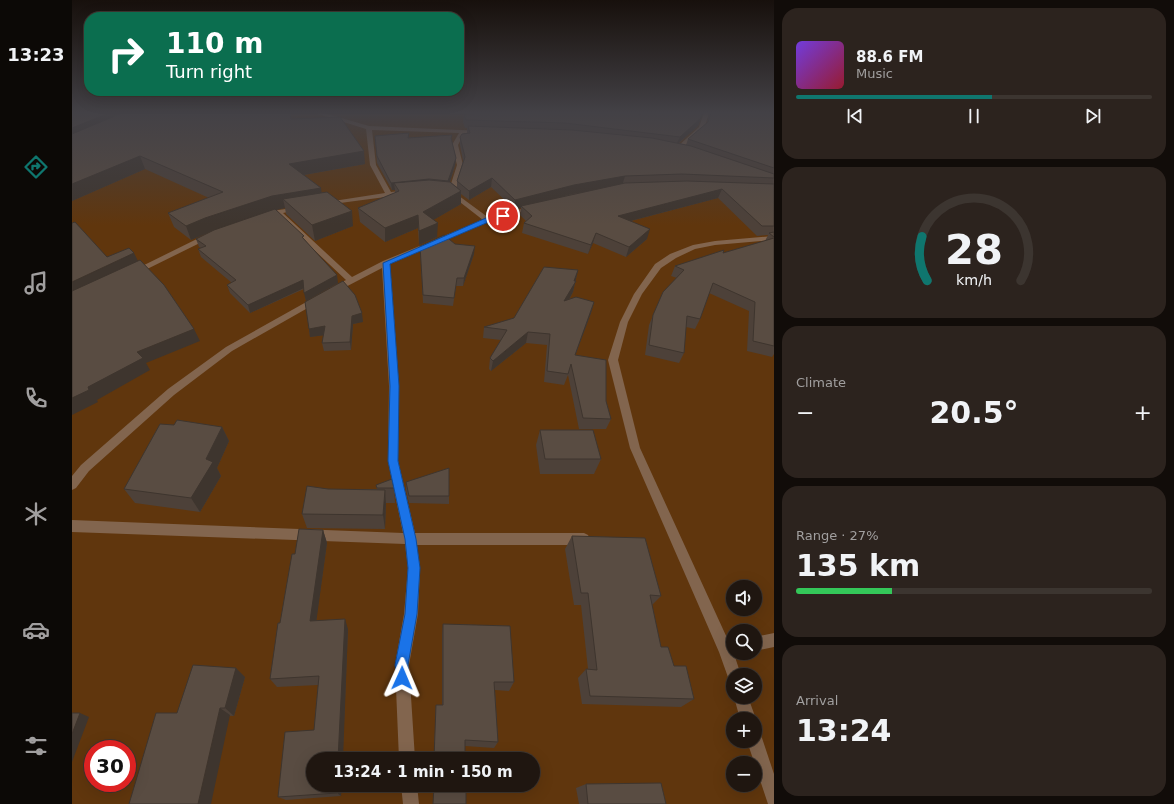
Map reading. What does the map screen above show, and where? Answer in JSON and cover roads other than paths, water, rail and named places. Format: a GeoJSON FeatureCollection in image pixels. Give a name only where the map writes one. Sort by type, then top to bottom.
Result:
{"type":"FeatureCollection","features":[{"type":"Feature","properties":{"kind":"street"},"geometry":{"type":"LineString","coordinates":[[371,151],[373,165],[389,194]]}},
{"type":"Feature","properties":{"kind":"street"},"geometry":{"type":"LineString","coordinates":[[456,151],[460,165],[448,192],[488,220]]}},
{"type":"Feature","properties":{"kind":"street"},"geometry":{"type":"LineString","coordinates":[[322,204],[416,191]]}},
{"type":"Feature","properties":{"kind":"street"},"geometry":{"type":"LineString","coordinates":[[256,219],[278,212],[307,207]]}},
{"type":"Feature","properties":{"kind":"street"},"geometry":{"type":"LineString","coordinates":[[72,485],[85,468],[124,432],[171,392],[229,349],[351,280],[386,263],[488,220],[538,207]]}},
{"type":"Feature","properties":{"kind":"street"},"geometry":{"type":"LineString","coordinates":[[278,212],[351,280]]}},
{"type":"Feature","properties":{"kind":"street"},"geometry":{"type":"LineString","coordinates":[[126,276],[220,233]]}},
{"type":"Feature","properties":{"kind":"street"},"geometry":{"type":"LineString","coordinates":[[726,641],[635,448],[613,360],[624,322],[638,294],[658,266],[673,256],[693,247],[715,242],[774,238]]}},
{"type":"Feature","properties":{"kind":"street"},"geometry":{"type":"LineString","coordinates":[[386,263],[394,386],[393,461],[410,539],[414,568],[411,614],[402,665],[407,752]]}},
{"type":"Feature","properties":{"kind":"street"},"geometry":{"type":"LineString","coordinates":[[72,526],[410,539],[585,539]]}},
{"type":"Feature","properties":{"kind":"street"},"geometry":{"type":"LineString","coordinates":[[762,643],[774,640]]}},
{"type":"Feature","properties":{"kind":"street"},"geometry":{"type":"LineString","coordinates":[[757,748],[774,799]]}},
{"type":"Feature","properties":{"kind":"street"},"geometry":{"type":"LineString","coordinates":[[410,792],[411,804]]}}]}
